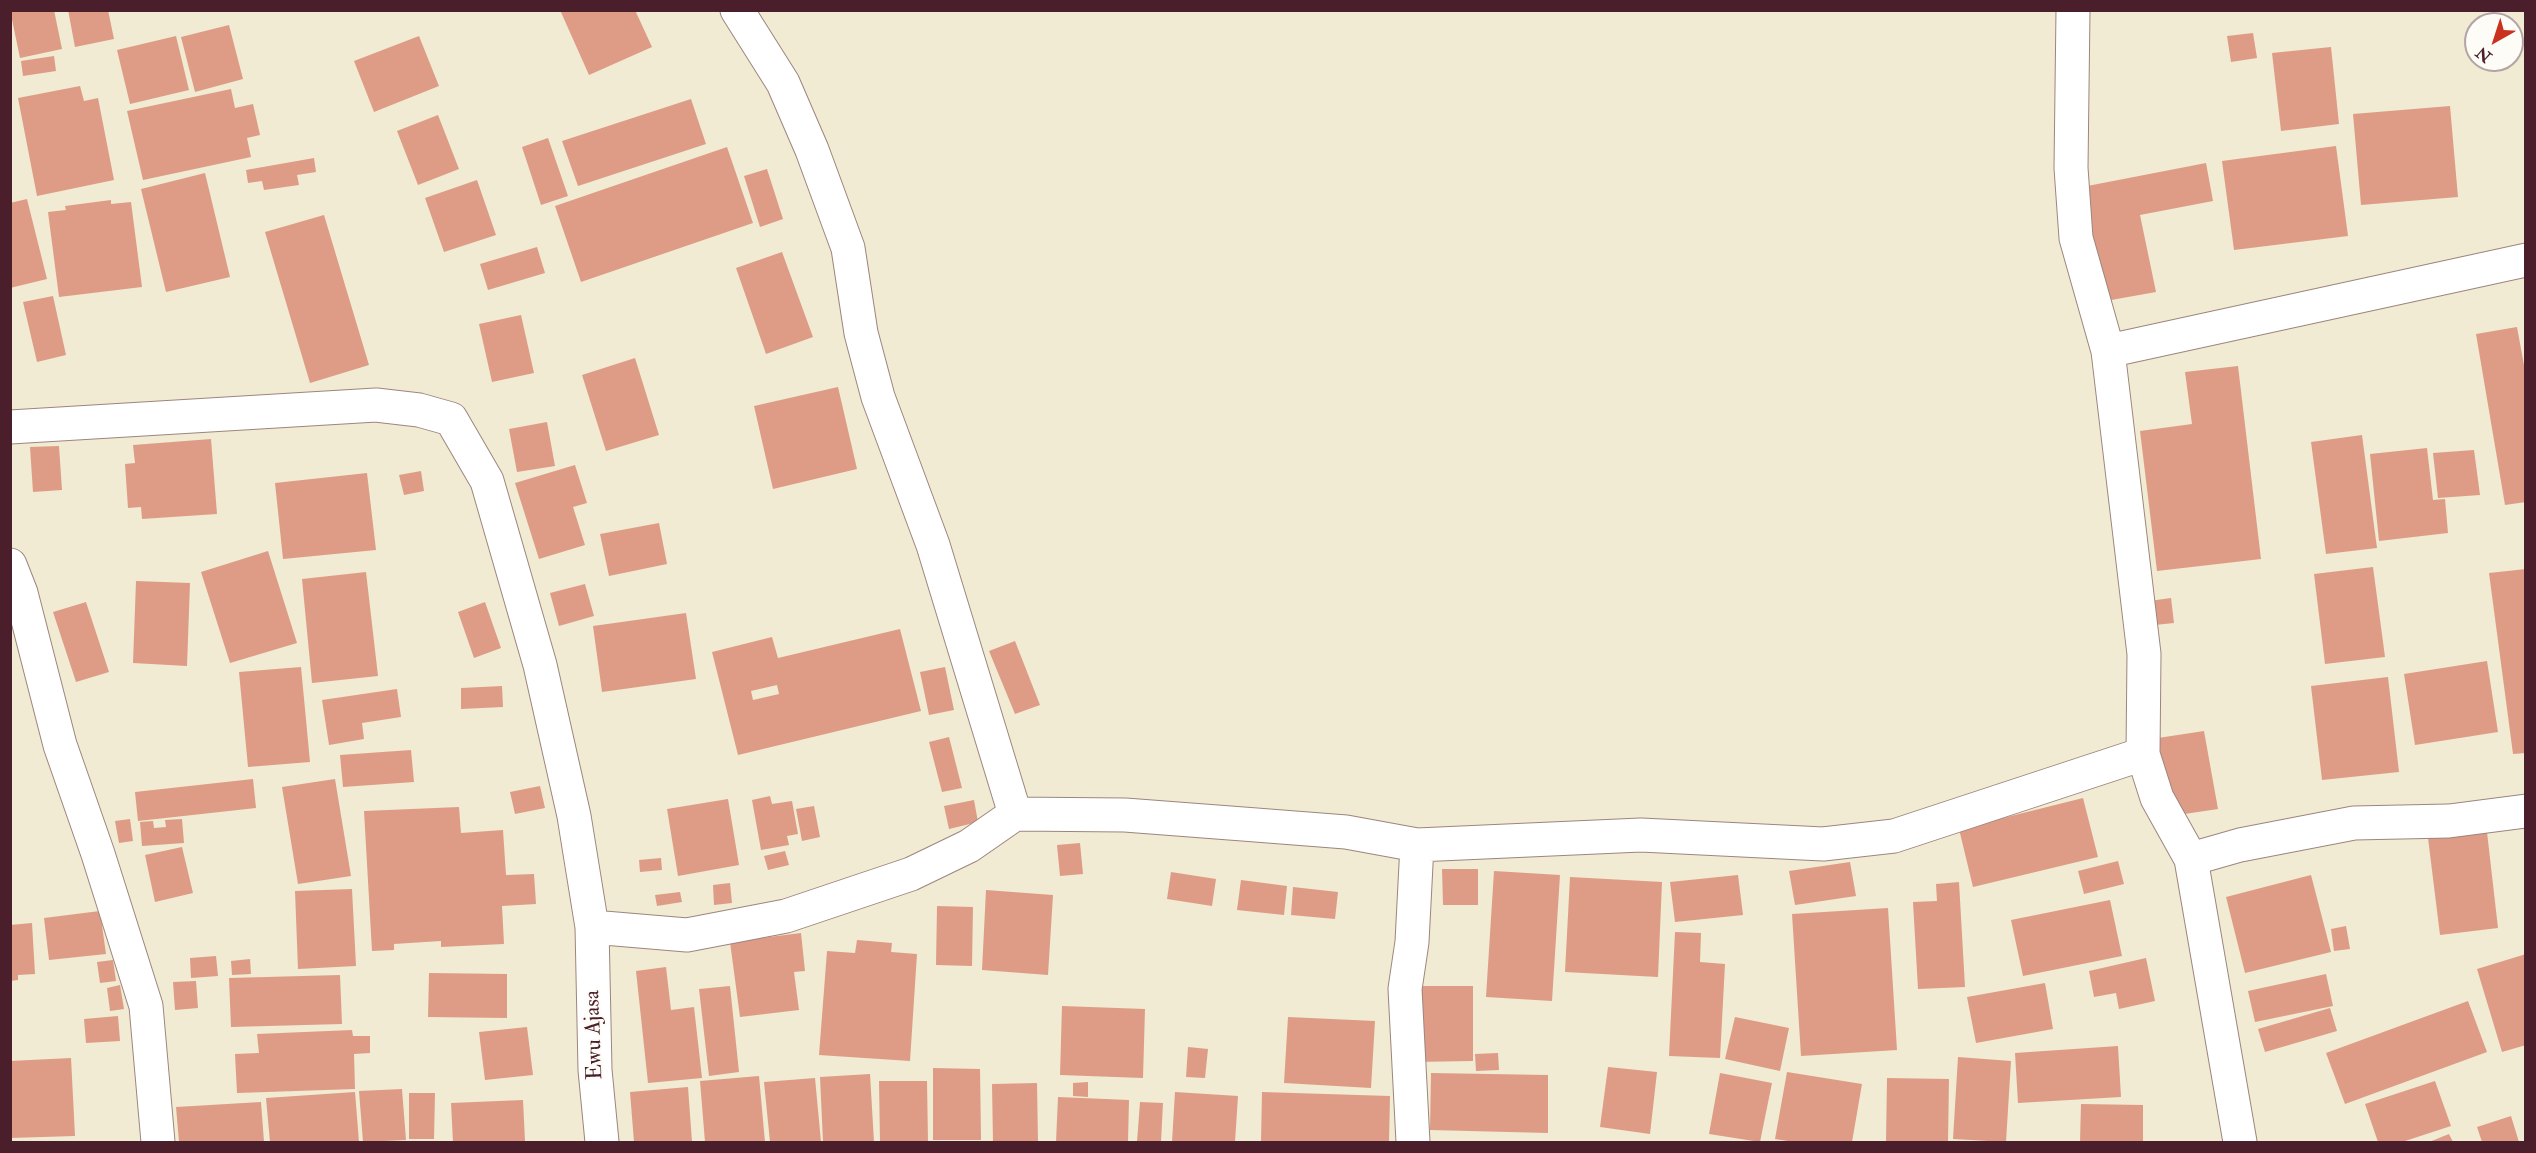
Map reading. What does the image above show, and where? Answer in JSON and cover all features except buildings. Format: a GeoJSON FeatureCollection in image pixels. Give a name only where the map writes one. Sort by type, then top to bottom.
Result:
{"type":"FeatureCollection","features":[{"type":"Feature","properties":{"kind":"street"},"geometry":{"type":"LineString","coordinates":[[737,10],[783,83],[812,150],[848,248],[861,333],[878,398],[933,546],[1015,814]]}},
{"type":"Feature","properties":{"kind":"street"},"geometry":{"type":"LineString","coordinates":[[2073,10],[2071,168],[2076,238],[2108,351],[2144,654],[2143,754],[2157,798],[2191,859],[2240,1143]]}},
{"type":"Feature","properties":{"kind":"street"},"geometry":{"type":"LineString","coordinates":[[2108,351],[2526,260]]}},
{"type":"Feature","properties":{"kind":"street","name":"Ewu Ajasa"},"geometry":{"type":"LineString","coordinates":[[10,427],[375,405],[419,410],[451,419],[487,481],[540,665],[574,816],[592,927],[594,1070],[602,1143]]}},
{"type":"Feature","properties":{"kind":"street"},"geometry":{"type":"LineString","coordinates":[[10,565],[21,593],[60,745],[98,854],[146,1006],[159,1143]]}},
{"type":"Feature","properties":{"kind":"street"},"geometry":{"type":"LineString","coordinates":[[592,927],[687,935],[786,916],[911,874],[969,846],[1015,814],[1125,815],[1346,832],[1417,845],[1641,835],[1823,844],[1894,836],[2143,754]]}},
{"type":"Feature","properties":{"kind":"street"},"geometry":{"type":"LineString","coordinates":[[2191,859],[2240,845],[2354,823],[2449,821],[2526,811]]}},
{"type":"Feature","properties":{"kind":"street"},"geometry":{"type":"LineString","coordinates":[[1413,1143],[1406,989],[1412,942],[1417,845]]}}]}
